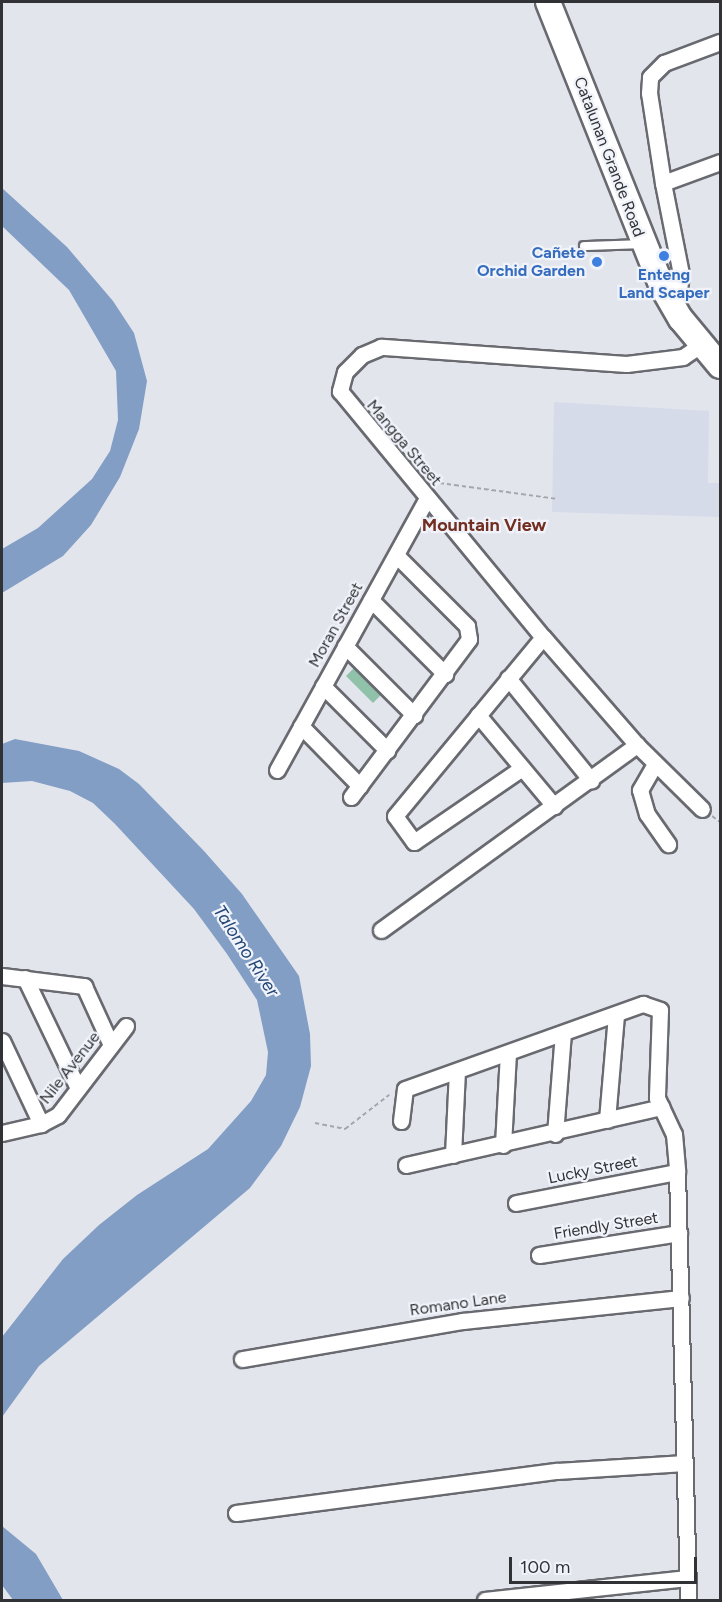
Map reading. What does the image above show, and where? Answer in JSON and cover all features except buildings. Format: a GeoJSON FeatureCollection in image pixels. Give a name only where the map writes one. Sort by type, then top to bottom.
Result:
{"type":"FeatureCollection","features":[{"type":"Feature","properties":{"kind":"main road","name":"Catalunan Grande Road"},"geometry":{"type":"LineString","coordinates":[[548,2],[643,244],[670,303],[720,366]]}},
{"type":"Feature","properties":{"kind":"street"},"geometry":{"type":"LineString","coordinates":[[670,303],[679,290],[681,274],[663,183],[649,93],[650,77],[658,66],[720,42]]}},
{"type":"Feature","properties":{"kind":"street"},"geometry":{"type":"LineString","coordinates":[[663,183],[720,162]]}},
{"type":"Feature","properties":{"kind":"street","name":"Mangga Street"},"geometry":{"type":"LineString","coordinates":[[702,344],[683,357],[651,363],[381,347],[362,355],[345,372],[340,391],[543,637],[637,745],[702,809]]}},
{"type":"Feature","properties":{"kind":"street","name":"Moran Street"},"geometry":{"type":"LineString","coordinates":[[277,770],[428,498]]}},
{"type":"Feature","properties":{"kind":"street"},"geometry":{"type":"LineString","coordinates":[[301,726],[356,792],[469,639],[467,626],[396,555]]}},
{"type":"Feature","properties":{"kind":"street"},"geometry":{"type":"LineString","coordinates":[[371,600],[445,674]]}},
{"type":"Feature","properties":{"kind":"street"},"geometry":{"type":"LineString","coordinates":[[522,768],[414,843],[394,816],[543,637]]}},
{"type":"Feature","properties":{"kind":"street"},"geometry":{"type":"LineString","coordinates":[[345,646],[414,715]]}},
{"type":"Feature","properties":{"kind":"street"},"geometry":{"type":"LineString","coordinates":[[508,678],[591,780]]}},
{"type":"Feature","properties":{"kind":"street"},"geometry":{"type":"LineString","coordinates":[[323,686],[387,750]]}},
{"type":"Feature","properties":{"kind":"street"},"geometry":{"type":"LineString","coordinates":[[478,715],[554,806]]}},
{"type":"Feature","properties":{"kind":"street"},"geometry":{"type":"LineString","coordinates":[[381,930],[637,745]]}},
{"type":"Feature","properties":{"kind":"street"},"geometry":{"type":"LineString","coordinates":[[655,764],[640,790],[647,814],[668,844]]}},
{"type":"Feature","properties":{"kind":"street"},"geometry":{"type":"LineString","coordinates":[[2,976],[84,986],[111,1045]]}},
{"type":"Feature","properties":{"kind":"street"},"geometry":{"type":"LineString","coordinates":[[25,978],[78,1088]]}},
{"type":"Feature","properties":{"kind":"street"},"geometry":{"type":"LineString","coordinates":[[401,1121],[405,1089],[615,1014],[649,1004],[660,1010],[657,1089],[661,1107],[674,1134],[677,1172],[688,1600]]}},
{"type":"Feature","properties":{"kind":"street"},"geometry":{"type":"LineString","coordinates":[[607,1120],[615,1014]]}},
{"type":"Feature","properties":{"kind":"street","name":"Nile Avenue"},"geometry":{"type":"LineString","coordinates":[[2,1133],[41,1124],[58,1115],[126,1026]]}},
{"type":"Feature","properties":{"kind":"street"},"geometry":{"type":"LineString","coordinates":[[555,1134],[563,1033]]}},
{"type":"Feature","properties":{"kind":"street"},"geometry":{"type":"LineString","coordinates":[[2,1041],[41,1124]]}},
{"type":"Feature","properties":{"kind":"street"},"geometry":{"type":"LineString","coordinates":[[503,1145],[508,1053]]}},
{"type":"Feature","properties":{"kind":"street"},"geometry":{"type":"LineString","coordinates":[[453,1155],[457,1071]]}},
{"type":"Feature","properties":{"kind":"street"},"geometry":{"type":"LineString","coordinates":[[406,1165],[555,1134],[661,1107]]}},
{"type":"Feature","properties":{"kind":"street","name":"Lucky Street"},"geometry":{"type":"LineString","coordinates":[[516,1203],[677,1172]]}},
{"type":"Feature","properties":{"kind":"street","name":"Friendly Street"},"geometry":{"type":"LineString","coordinates":[[539,1255],[679,1233]]}},
{"type":"Feature","properties":{"kind":"street","name":"Romano Lane"},"geometry":{"type":"LineString","coordinates":[[242,1359],[463,1321],[681,1298]]}},
{"type":"Feature","properties":{"kind":"street"},"geometry":{"type":"LineString","coordinates":[[236,1513],[557,1471],[685,1463]]}},
{"type":"Feature","properties":{"kind":"street"},"geometry":{"type":"LineString","coordinates":[[485,1600],[687,1578]]}},
{"type":"Feature","properties":{"kind":"lane"},"geometry":{"type":"LineString","coordinates":[[584,246],[643,244]]}},
{"type":"Feature","properties":{"kind":"path"},"geometry":{"type":"LineString","coordinates":[[421,480],[557,500]]}},
{"type":"Feature","properties":{"kind":"path"},"geometry":{"type":"LineString","coordinates":[[315,1122],[345,1129],[374,1103],[405,1089]]}},
{"type":"Feature","properties":{"kind":"shaded area"},"geometry":{"type":"Polygon","coordinates":[[[554,402],[709,411],[708,483],[720,483],[720,517],[552,512],[554,402]]]}},
{"type":"Feature","properties":{"kind":"green space"},"geometry":{"type":"Polygon","coordinates":[[[364,658],[391,685],[373,703],[346,676],[364,658]]]}},
{"type":"Feature","properties":{"kind":"water"},"geometry":{"type":"Polygon","coordinates":[[[2,188],[67,247],[113,301],[134,333],[147,381],[139,429],[120,477],[91,525],[63,556],[2,593],[2,549],[38,528],[92,479],[110,451],[118,420],[116,371],[69,290],[2,226],[2,188]]]}},
{"type":"Feature","properties":{"kind":"water","name":"Talomo River"},"geometry":{"type":"Polygon","coordinates":[[[15,739],[79,751],[119,769],[139,784],[204,851],[242,894],[299,976],[310,1034],[311,1066],[300,1107],[281,1146],[250,1188],[39,1366],[2,1417],[2,1337],[63,1259],[99,1225],[137,1195],[208,1149],[251,1101],[266,1075],[268,1052],[257,1000],[227,954],[194,909],[115,824],[93,803],[70,791],[32,781],[2,783],[2,744],[15,739]]]}},
{"type":"Feature","properties":{"kind":"water"},"geometry":{"type":"Polygon","coordinates":[[[2,1526],[36,1554],[63,1600],[13,1600],[2,1585],[2,1526]]]}},
{"type":"Feature","properties":{"kind":"place","name":"Enteng Land Scaper"},"geometry":{"type":"Point","coordinates":[664,256]}},
{"type":"Feature","properties":{"kind":"place","name":"Cañete Orchid Garden"},"geometry":{"type":"Point","coordinates":[597,262]}},
{"type":"Feature","properties":{"kind":"district","name":"Mountain View"},"geometry":{"type":"Point","coordinates":[484,525]}}]}
